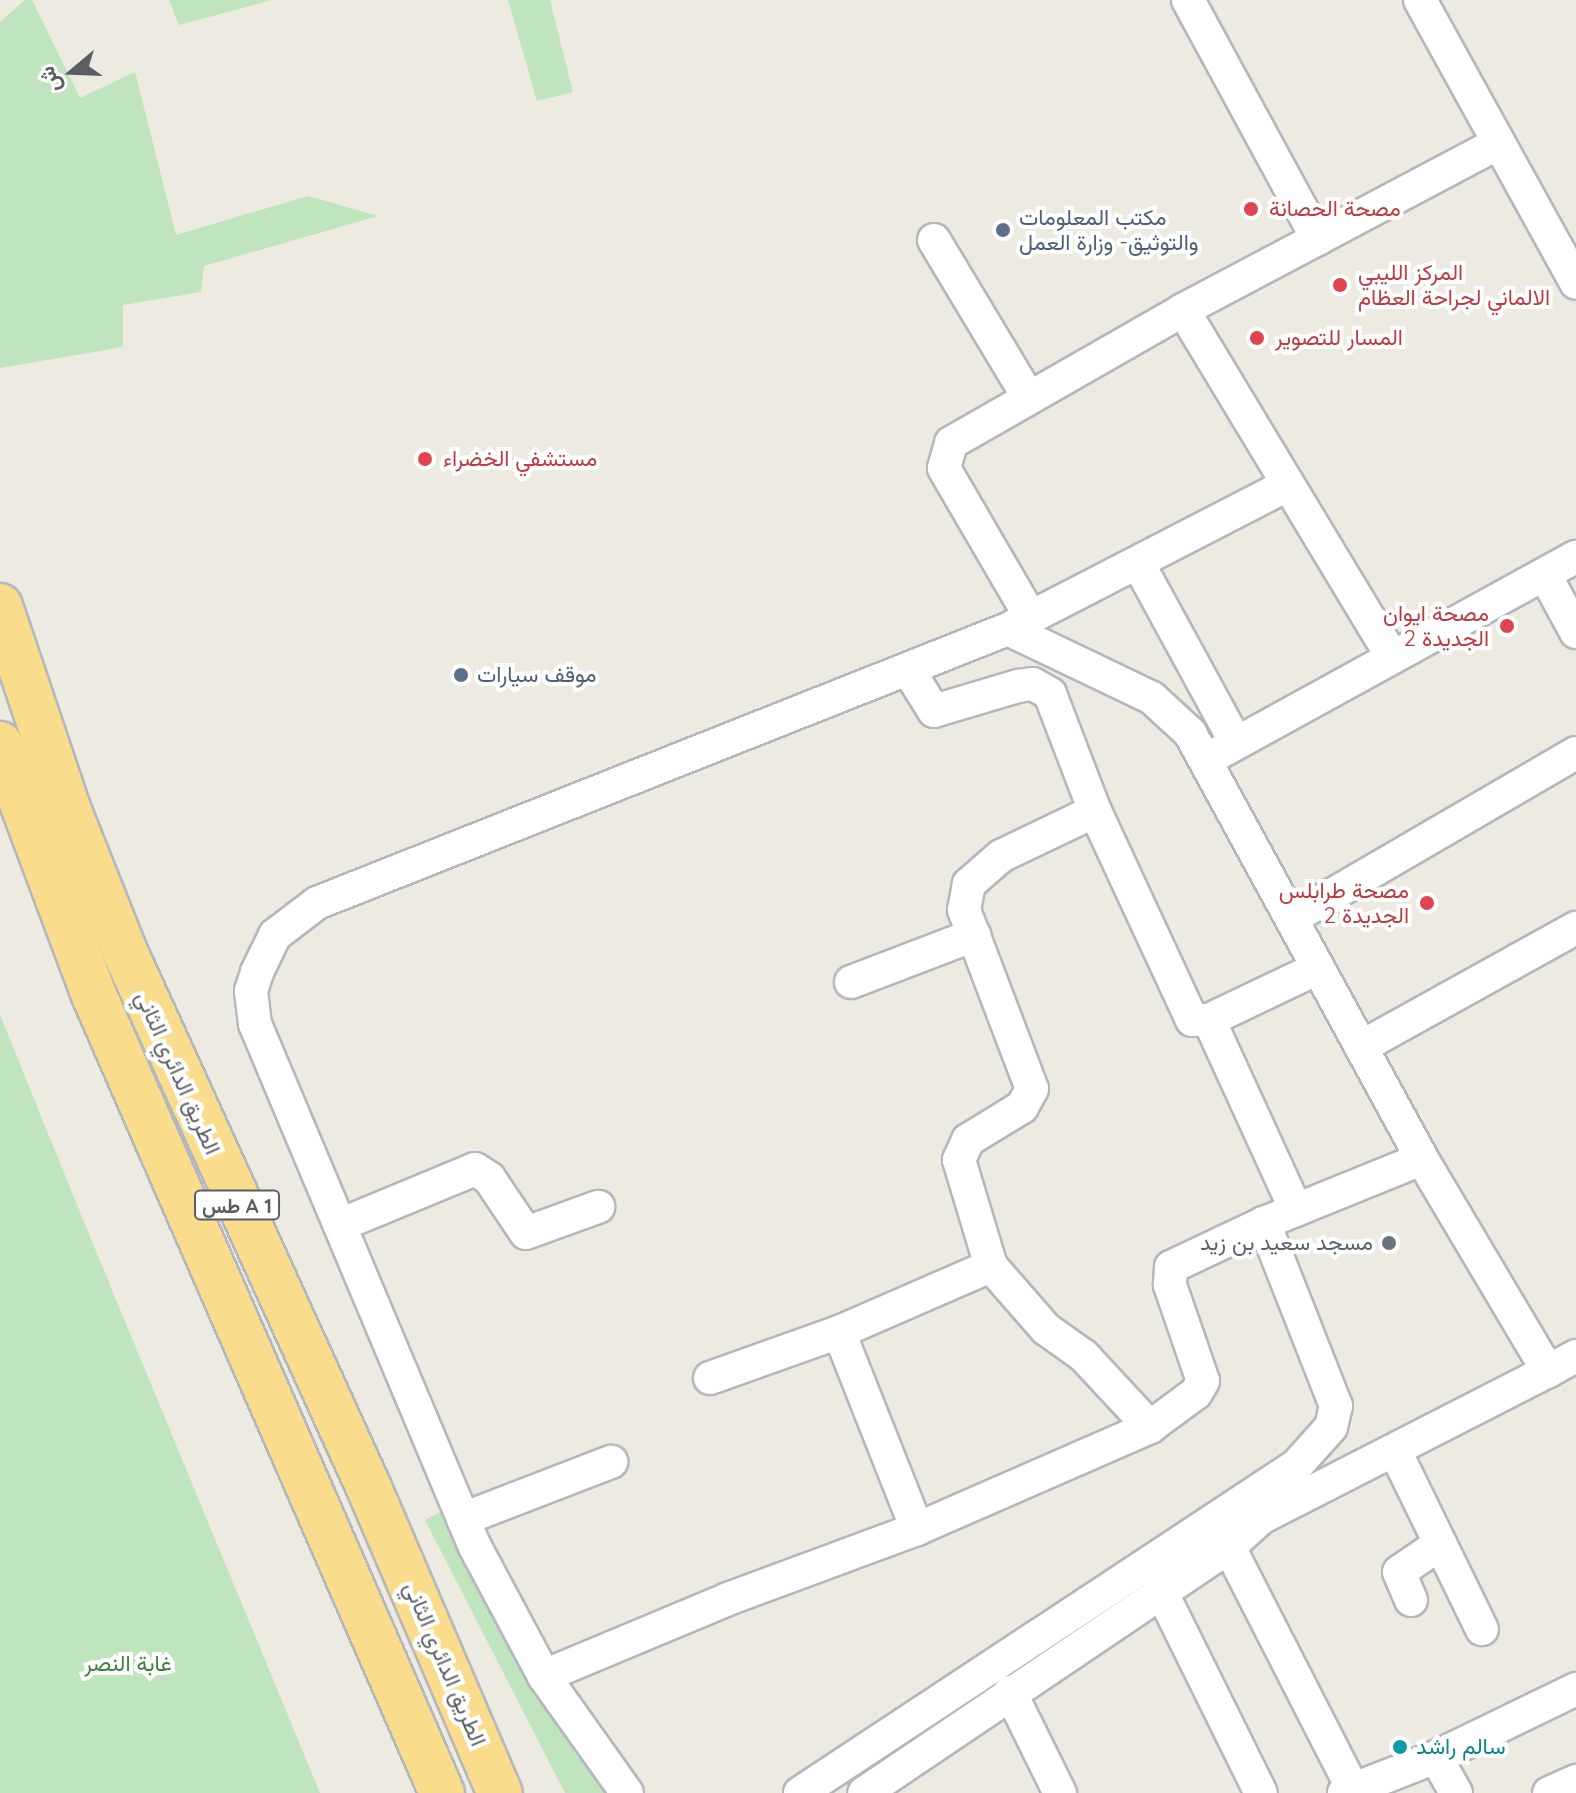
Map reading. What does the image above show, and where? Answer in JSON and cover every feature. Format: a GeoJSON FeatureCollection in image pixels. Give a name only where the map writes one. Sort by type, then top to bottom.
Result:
{"type":"FeatureCollection","features":[{"type":"Feature","properties":{"kind":"highway","name":"الطريق الدائري الثاني"},"geometry":{"type":"LineString","coordinates":[[0,606],[69,811],[126,954],[369,1488],[500,1793]]}},
{"type":"Feature","properties":{"kind":"highway","name":"الطريق الدائري الثاني"},"geometry":{"type":"LineString","coordinates":[[0,744],[94,995],[442,1793]]}},
{"type":"Feature","properties":{"kind":"street"},"geometry":{"type":"LineString","coordinates":[[1188,0],[1318,239]]}},
{"type":"Feature","properties":{"kind":"street"},"geometry":{"type":"LineString","coordinates":[[1420,0],[1496,144],[1576,283]]}},
{"type":"Feature","properties":{"kind":"street"},"geometry":{"type":"LineString","coordinates":[[1496,144],[1183,310],[957,438],[943,458],[944,468],[1019,623],[1152,698],[1174,714],[1206,760],[1294,917],[1318,968],[1422,1159],[1548,1371]]}},
{"type":"Feature","properties":{"kind":"street"},"geometry":{"type":"LineString","coordinates":[[934,240],[1029,398]]}},
{"type":"Feature","properties":{"kind":"street"},"geometry":{"type":"LineString","coordinates":[[1183,310],[1285,486],[1392,657]]}},
{"type":"Feature","properties":{"kind":"street"},"geometry":{"type":"LineString","coordinates":[[627,1793],[544,1676],[463,1519],[340,1225],[252,1009],[257,972],[275,935],[317,903],[909,671],[1019,623],[1285,486]]}},
{"type":"Feature","properties":{"kind":"street"},"geometry":{"type":"LineString","coordinates":[[1206,760],[1235,741],[1576,557]]}},
{"type":"Feature","properties":{"kind":"street"},"geometry":{"type":"LineString","coordinates":[[1138,563],[1235,741]]}},
{"type":"Feature","properties":{"kind":"street"},"geometry":{"type":"LineString","coordinates":[[1545,575],[1576,632]]}},
{"type":"Feature","properties":{"kind":"street"},"geometry":{"type":"LineString","coordinates":[[909,671],[934,711],[1018,686],[1044,689],[1187,1015],[1209,1020],[1318,968]]}},
{"type":"Feature","properties":{"kind":"street"},"geometry":{"type":"LineString","coordinates":[[1294,917],[1576,753]]}},
{"type":"Feature","properties":{"kind":"street"},"geometry":{"type":"LineString","coordinates":[[1095,811],[1045,830],[977,875],[966,894],[964,910],[1032,1089],[1029,1101],[968,1140],[959,1160],[991,1266],[1046,1329],[1084,1356],[1150,1427]]}},
{"type":"Feature","properties":{"kind":"street"},"geometry":{"type":"LineString","coordinates":[[1361,1047],[1576,928]]}},
{"type":"Feature","properties":{"kind":"street"},"geometry":{"type":"LineString","coordinates":[[851,982],[974,935]]}},
{"type":"Feature","properties":{"kind":"street"},"geometry":{"type":"LineString","coordinates":[[1209,1020],[1296,1210]]}},
{"type":"Feature","properties":{"kind":"street"},"geometry":{"type":"LineString","coordinates":[[544,1676],[728,1599],[917,1529],[1150,1427],[1196,1393],[1203,1381],[1170,1285],[1171,1267],[1264,1223],[1422,1159]]}},
{"type":"Feature","properties":{"kind":"street"},"geometry":{"type":"LineString","coordinates":[[340,1225],[475,1169],[489,1178],[526,1233],[598,1207]]}},
{"type":"Feature","properties":{"kind":"street"},"geometry":{"type":"LineString","coordinates":[[800,1793],[1297,1465],[1331,1427],[1336,1406],[1264,1223]]}},
{"type":"Feature","properties":{"kind":"street"},"geometry":{"type":"LineString","coordinates":[[710,1378],[839,1332],[991,1266]]}},
{"type":"Feature","properties":{"kind":"street"},"geometry":{"type":"LineString","coordinates":[[839,1332],[917,1529]]}},
{"type":"Feature","properties":{"kind":"street"},"geometry":{"type":"LineString","coordinates":[[864,1793],[900,1782],[1010,1692],[1229,1547],[1261,1518],[1396,1453],[1576,1356]]}},
{"type":"Feature","properties":{"kind":"street"},"geometry":{"type":"LineString","coordinates":[[1396,1453],[1482,1629]]}},
{"type":"Feature","properties":{"kind":"street"},"geometry":{"type":"LineString","coordinates":[[463,1519],[611,1462]]}},
{"type":"Feature","properties":{"kind":"street"},"geometry":{"type":"LineString","coordinates":[[1411,1600],[1399,1572],[1440,1544]]}},
{"type":"Feature","properties":{"kind":"street"},"geometry":{"type":"LineString","coordinates":[[1229,1547],[1350,1792],[1570,1699]]}},
{"type":"Feature","properties":{"kind":"street"},"geometry":{"type":"LineString","coordinates":[[1161,1591],[1261,1793]]}},
{"type":"Feature","properties":{"kind":"street"},"geometry":{"type":"LineString","coordinates":[[1010,1692],[1060,1793]]}},
{"type":"Feature","properties":{"kind":"street"},"geometry":{"type":"LineString","coordinates":[[1436,1757],[1456,1793]]}},
{"type":"Feature","properties":{"kind":"street"},"geometry":{"type":"LineString","coordinates":[[1549,1793],[1576,1781]]}},
{"type":"Feature","properties":{"kind":"green space"},"geometry":{"type":"Polygon","coordinates":[[[25,0],[32,0],[80,98],[135,72],[176,235],[308,196],[378,216],[204,266],[201,292],[123,305],[123,347],[0,368],[0,22],[25,0]]]}},
{"type":"Feature","properties":{"kind":"green space"},"geometry":{"type":"Polygon","coordinates":[[[169,0],[272,0],[179,25],[169,0]]]}},
{"type":"Feature","properties":{"kind":"green space"},"geometry":{"type":"Polygon","coordinates":[[[508,0],[550,0],[573,92],[537,101],[508,0]]]}},
{"type":"Feature","properties":{"kind":"green space","name":"غابة النصر"},"geometry":{"type":"Polygon","coordinates":[[[0,1015],[86,1227],[320,1793],[0,1793],[0,1015]]]}},
{"type":"Feature","properties":{"kind":"green space"},"geometry":{"type":"Polygon","coordinates":[[[440,1512],[460,1559],[610,1793],[565,1793],[425,1520],[440,1512]]]}},
{"type":"Feature","properties":{"kind":"place","name":"مصحة الحصانة"},"geometry":{"type":"Point","coordinates":[1251,209]}},
{"type":"Feature","properties":{"kind":"place","name":"مكتب المعلومات والتوثيق- وزارة العمل"},"geometry":{"type":"Point","coordinates":[1003,230]}},
{"type":"Feature","properties":{"kind":"place","name":"المركز الليبي الالماني لجراحة العظام"},"geometry":{"type":"Point","coordinates":[1340,285]}},
{"type":"Feature","properties":{"kind":"place","name":"المسار للتصوير"},"geometry":{"type":"Point","coordinates":[1257,338]}},
{"type":"Feature","properties":{"kind":"place","name":"مستشفي الخضراء"},"geometry":{"type":"Point","coordinates":[425,459]}},
{"type":"Feature","properties":{"kind":"place","name":"مصحة ايوان الجديدة 2"},"geometry":{"type":"Point","coordinates":[1507,626]}},
{"type":"Feature","properties":{"kind":"place","name":"موقف سيارات"},"geometry":{"type":"Point","coordinates":[461,675]}},
{"type":"Feature","properties":{"kind":"place","name":"مصحة طرابلس الجديدة 2"},"geometry":{"type":"Point","coordinates":[1427,903]}},
{"type":"Feature","properties":{"kind":"place","name":"مسجد سعيد بن زيد"},"geometry":{"type":"Point","coordinates":[1389,1243]}},
{"type":"Feature","properties":{"kind":"place","name":"سالم راشد"},"geometry":{"type":"Point","coordinates":[1400,1747]}}]}
